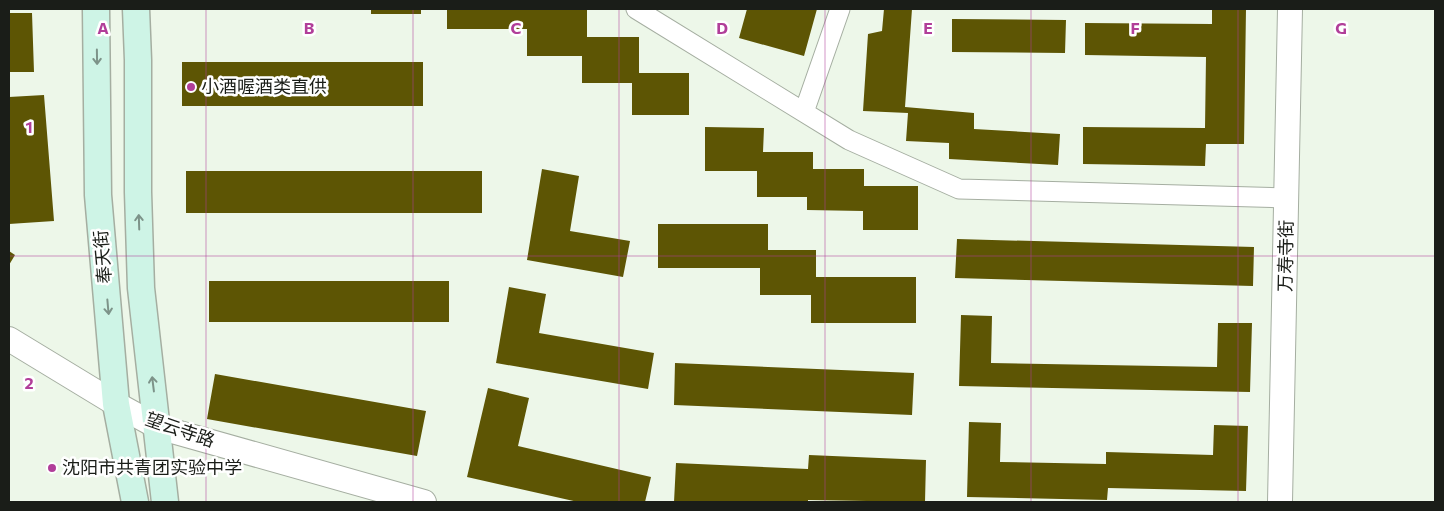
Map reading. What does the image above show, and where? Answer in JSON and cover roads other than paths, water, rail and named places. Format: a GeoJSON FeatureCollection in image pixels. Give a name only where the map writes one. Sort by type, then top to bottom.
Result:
{"type":"FeatureCollection","features":[{"type":"Feature","properties":{"kind":"main road","name":"奉天街"},"geometry":{"type":"LineString","coordinates":[[96,9],[98,195],[116,404],[135,502]]}},
{"type":"Feature","properties":{"kind":"main road","name":"奉天街"},"geometry":{"type":"LineString","coordinates":[[136,9],[141,288],[165,502]]}},
{"type":"Feature","properties":{"kind":"street"},"geometry":{"type":"LineString","coordinates":[[636,9],[849,140],[959,188],[1287,198]]}},
{"type":"Feature","properties":{"kind":"street"},"geometry":{"type":"LineString","coordinates":[[804,112],[840,9]]}},
{"type":"Feature","properties":{"kind":"street","name":"万寿寺街"},"geometry":{"type":"LineString","coordinates":[[1280,502],[1290,9]]}},
{"type":"Feature","properties":{"kind":"street","name":"望云寺路"},"geometry":{"type":"LineString","coordinates":[[9,339],[116,404],[158,427],[424,502]]}},
{"type":"Feature","properties":{"kind":"place","name":"小酒喔酒类直供"},"geometry":{"type":"Point","coordinates":[191,87]}},
{"type":"Feature","properties":{"kind":"place","name":"沈阳市共青团实验中学"},"geometry":{"type":"Point","coordinates":[52,468]}}]}
